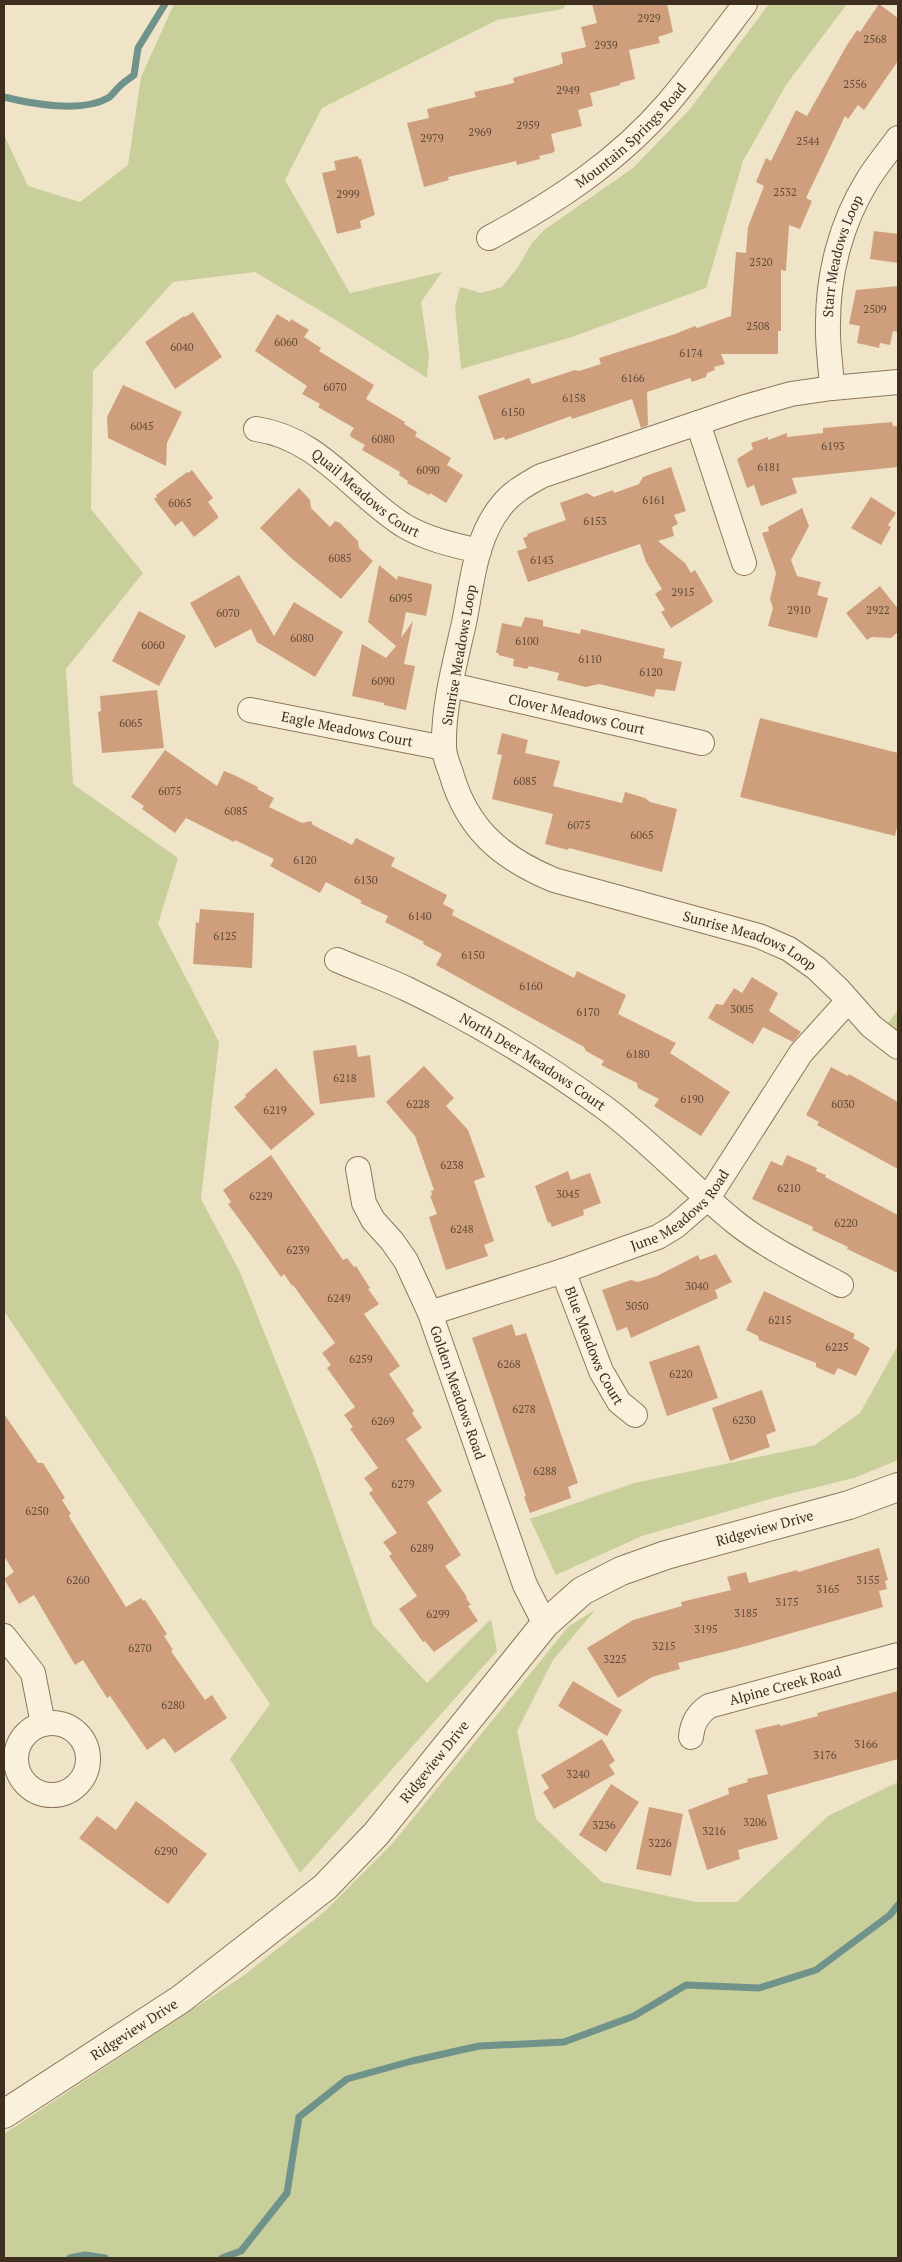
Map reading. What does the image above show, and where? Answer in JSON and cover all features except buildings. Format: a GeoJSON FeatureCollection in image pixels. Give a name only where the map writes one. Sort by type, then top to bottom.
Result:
{"type":"FeatureCollection","features":[{"type":"Feature","properties":{"kind":"street","name":"Mountain Springs Road"},"geometry":{"type":"LineString","coordinates":[[489,238],[536,212],[573,188],[625,147],[668,103],[745,4]]}},
{"type":"Feature","properties":{"kind":"street","name":"Starr Meadows Loop"},"geometry":{"type":"LineString","coordinates":[[832,388],[828,324],[830,285],[837,250],[848,217],[866,182],[898,138]]}},
{"type":"Feature","properties":{"kind":"street","name":"Sunrise Meadows Loop"},"geometry":{"type":"LineString","coordinates":[[898,382],[791,394],[541,476],[521,488],[502,504],[489,522],[479,551],[451,685],[444,748],[453,782],[463,806],[479,831],[504,854],[528,869],[554,880],[759,936],[789,950],[816,968],[871,1026],[898,1047]]}},
{"type":"Feature","properties":{"kind":"street"},"geometry":{"type":"LineString","coordinates":[[698,423],[744,563]]}},
{"type":"Feature","properties":{"kind":"street","name":"Quail Meadows Court"},"geometry":{"type":"LineString","coordinates":[[256,429],[276,432],[311,449],[346,480],[404,525],[438,541],[479,551]]}},
{"type":"Feature","properties":{"kind":"street","name":"Clover Meadows Court"},"geometry":{"type":"LineString","coordinates":[[451,685],[702,743]]}},
{"type":"Feature","properties":{"kind":"street","name":"Eagle Meadows Court"},"geometry":{"type":"LineString","coordinates":[[250,710],[444,748]]}},
{"type":"Feature","properties":{"kind":"street","name":"North Deer Meadows Court"},"geometry":{"type":"LineString","coordinates":[[337,960],[405,988],[440,1006],[542,1066],[636,1132],[736,1224],[770,1247],[840,1285]]}},
{"type":"Feature","properties":{"kind":"street","name":"June Meadows Road"},"geometry":{"type":"LineString","coordinates":[[430,1313],[563,1271],[658,1237],[676,1226],[708,1198],[801,1053],[848,1001]]}},
{"type":"Feature","properties":{"kind":"street","name":"Golden Meadows Road"},"geometry":{"type":"LineString","coordinates":[[358,1169],[364,1203],[373,1220],[392,1241],[406,1261],[430,1313],[525,1585],[545,1624]]}},
{"type":"Feature","properties":{"kind":"street","name":"Blue Meadows Court"},"geometry":{"type":"LineString","coordinates":[[563,1271],[601,1372],[619,1402],[635,1414]]}},
{"type":"Feature","properties":{"kind":"street","name":"Ridgeview Drive"},"geometry":{"type":"LineString","coordinates":[[4,2114],[181,1999],[325,1887],[376,1834],[545,1624],[582,1591],[620,1571],[666,1555],[849,1505],[898,1488]]}},
{"type":"Feature","properties":{"kind":"street"},"geometry":{"type":"LineString","coordinates":[[4,1636],[33,1673],[43,1724]]}},
{"type":"Feature","properties":{"kind":"street","name":"Alpine Creek Road"},"geometry":{"type":"LineString","coordinates":[[691,1738],[691,1728],[696,1719],[709,1706],[898,1655]]}},
{"type":"Feature","properties":{"kind":"green space"},"geometry":{"type":"Polygon","coordinates":[[[174,4],[566,4],[563,9],[497,20],[322,108],[285,180],[350,293],[442,272],[421,302],[429,356],[427,378],[339,322],[255,272],[173,282],[93,371],[91,509],[143,573],[66,669],[73,784],[178,858],[158,924],[219,1042],[201,1199],[240,1272],[313,1454],[373,1625],[427,1683],[491,1619],[497,1651],[300,1873],[230,1759],[270,1704],[4,1311],[4,135],[28,186],[80,202],[128,165],[141,77],[174,4]]]}},
{"type":"Feature","properties":{"kind":"green space"},"geometry":{"type":"Polygon","coordinates":[[[769,4],[847,4],[786,85],[743,161],[706,288],[572,337],[461,369],[455,307],[460,287],[481,293],[502,287],[518,267],[532,243],[544,230],[633,168],[690,109],[769,4]]]}},
{"type":"Feature","properties":{"kind":"green space"},"geometry":{"type":"Polygon","coordinates":[[[898,1010],[898,1047],[880,1033],[898,1010]]]}},
{"type":"Feature","properties":{"kind":"green space"},"geometry":{"type":"Polygon","coordinates":[[[898,1345],[898,1460],[854,1478],[777,1497],[642,1536],[556,1575],[530,1519],[634,1483],[815,1445],[860,1413],[898,1345]]]}},
{"type":"Feature","properties":{"kind":"green space"},"geometry":{"type":"Polygon","coordinates":[[[596,1609],[553,1660],[517,1731],[536,1819],[602,1882],[696,1902],[737,1902],[828,1816],[898,1782],[898,2258],[4,2258],[4,2134],[243,1976],[324,1912],[392,1844],[568,1627],[596,1609]]]}},
{"type":"Feature","properties":{"kind":"waterway"},"geometry":{"type":"LineString","coordinates":[[4,97],[57,106],[85,105],[97,103],[108,98],[134,75],[138,48],[165,4]]}},
{"type":"Feature","properties":{"kind":"waterway"},"geometry":{"type":"LineString","coordinates":[[222,2258],[241,2251],[287,2193],[299,2117],[347,2079],[412,2061],[479,2046],[564,2042],[634,2016],[686,1985],[759,1988],[816,1970],[890,1915],[898,1905]]}},
{"type":"Feature","properties":{"kind":"waterway"},"geometry":{"type":"LineString","coordinates":[[70,2258],[85,2255],[105,2258]]}}]}
